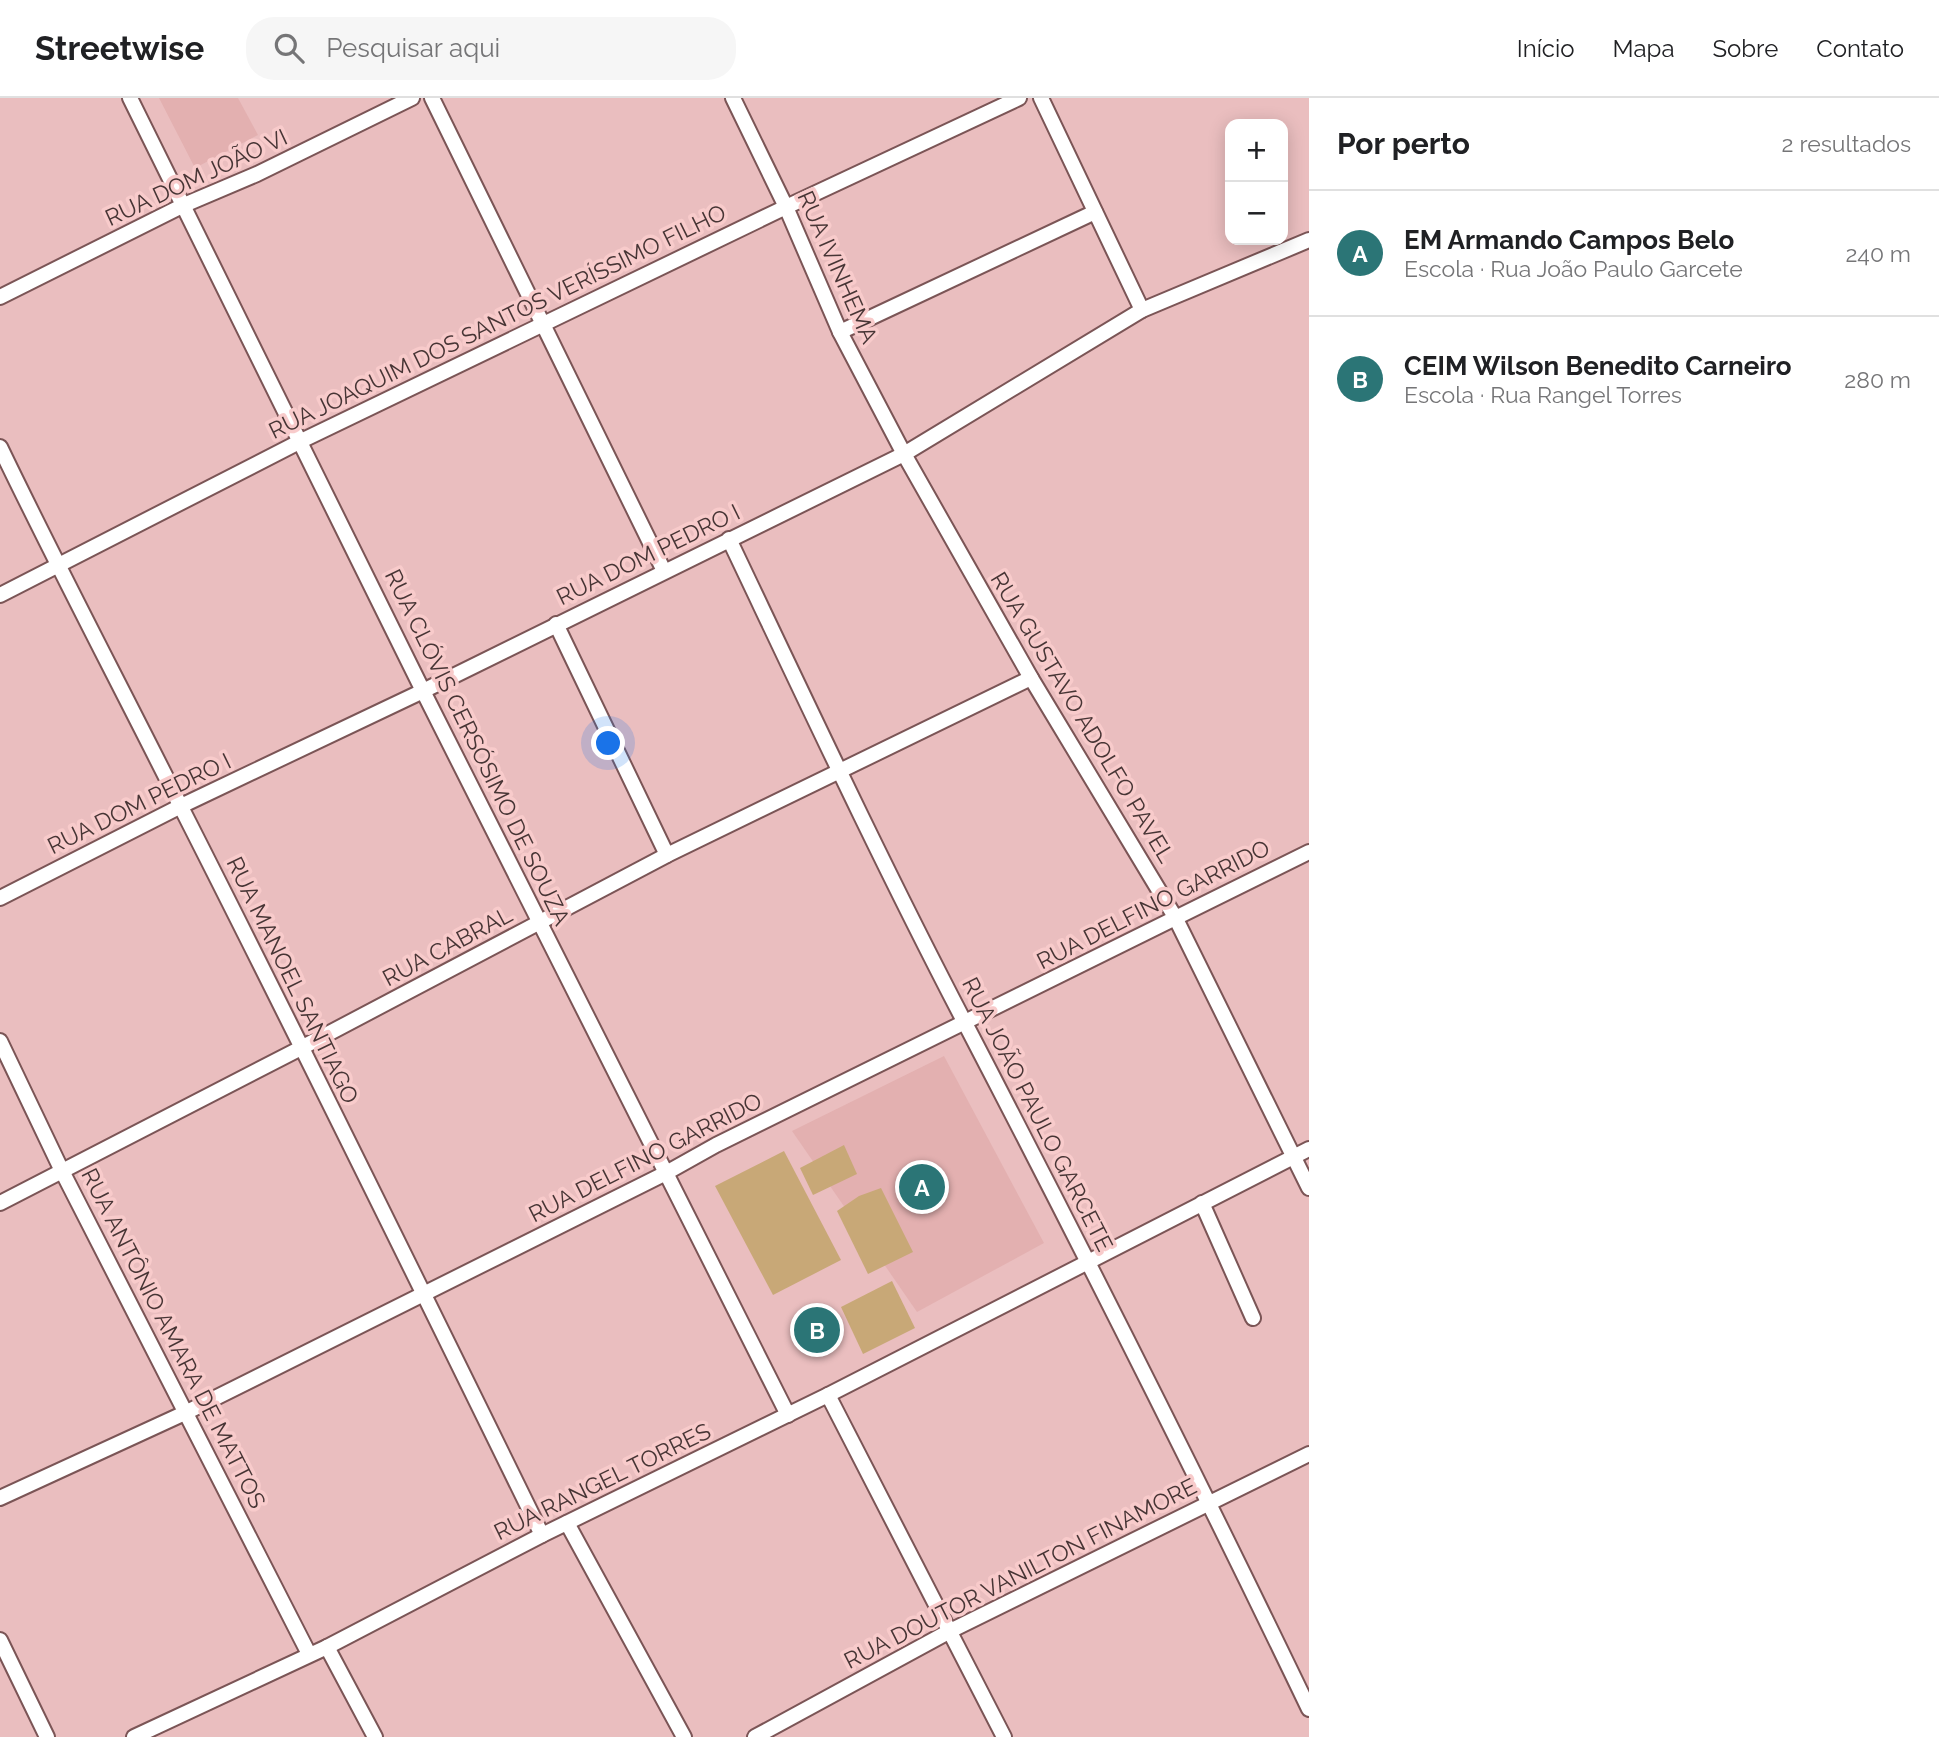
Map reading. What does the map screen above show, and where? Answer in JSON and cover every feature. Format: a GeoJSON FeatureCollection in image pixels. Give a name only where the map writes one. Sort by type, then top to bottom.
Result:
{"type":"FeatureCollection","features":[{"type":"Feature","properties":{"kind":"street","name":"RUA CLÓVIS CERSÓSIMO DE SOUZA"},"geometry":{"type":"LineString","coordinates":[[130,98],[423,691],[788,1415]]}},
{"type":"Feature","properties":{"kind":"street","name":"RUA DOM JOÃO VI"},"geometry":{"type":"LineString","coordinates":[[0,297],[184,205],[257,174],[412,98]]}},
{"type":"Feature","properties":{"kind":"street"},"geometry":{"type":"LineString","coordinates":[[432,98],[663,571]]}},
{"type":"Feature","properties":{"kind":"street","name":"RUA IVINHEMA"},"geometry":{"type":"LineString","coordinates":[[733,98],[786,207],[840,332],[904,454]]}},
{"type":"Feature","properties":{"kind":"street","name":"RUA JOAQUIM DOS SANTOS VERÍSSIMO FILHO"},"geometry":{"type":"LineString","coordinates":[[0,595],[301,441],[1019,98]]}},
{"type":"Feature","properties":{"kind":"street"},"geometry":{"type":"LineString","coordinates":[[1041,98],[1142,310]]}},
{"type":"Feature","properties":{"kind":"street"},"geometry":{"type":"LineString","coordinates":[[840,332],[1095,212]]}},
{"type":"Feature","properties":{"kind":"street","name":"RUA DOM PEDRO I"},"geometry":{"type":"LineString","coordinates":[[0,898],[181,806],[423,691],[904,454],[1142,310],[1309,240]]}},
{"type":"Feature","properties":{"kind":"street","name":"RUA MANOEL SANTIAGO"},"geometry":{"type":"LineString","coordinates":[[0,447],[302,1048],[542,1535]]}},
{"type":"Feature","properties":{"kind":"street","name":"RUA GUSTAVO ADOLFO PAVEL"},"geometry":{"type":"LineString","coordinates":[[904,454],[1031,678],[1175,917],[1293,1156]]}},
{"type":"Feature","properties":{"kind":"street","name":"RUA JOÃO PAULO GARCETE"},"geometry":{"type":"LineString","coordinates":[[729,539],[965,1024],[1090,1263],[1309,1709]]}},
{"type":"Feature","properties":{"kind":"street"},"geometry":{"type":"LineString","coordinates":[[556,624],[667,855]]}},
{"type":"Feature","properties":{"kind":"street","name":"RUA CABRAL"},"geometry":{"type":"LineString","coordinates":[[0,1203],[302,1048],[667,855],[1031,678]]}},
{"type":"Feature","properties":{"kind":"street","name":"RUA DELFINO GARRIDO"},"geometry":{"type":"LineString","coordinates":[[0,1498],[187,1412],[666,1173],[716,1145],[1309,852]]}},
{"type":"Feature","properties":{"kind":"street","name":"RUA ANTÔNIO AMARA DE MATTOS"},"geometry":{"type":"LineString","coordinates":[[0,1041],[62,1171],[309,1654]]}},
{"type":"Feature","properties":{"kind":"street","name":"RUA RANGEL TORRES"},"geometry":{"type":"LineString","coordinates":[[134,1737],[327,1647],[542,1535],[828,1395],[1309,1149]]}},
{"type":"Feature","properties":{"kind":"street"},"geometry":{"type":"LineString","coordinates":[[1293,1156],[1309,1188]]}},
{"type":"Feature","properties":{"kind":"street"},"geometry":{"type":"LineString","coordinates":[[1202,1203],[1253,1318]]}},
{"type":"Feature","properties":{"kind":"street"},"geometry":{"type":"LineString","coordinates":[[828,1395],[1004,1737]]}},
{"type":"Feature","properties":{"kind":"street","name":"RUA DOUTOR VANILTON FINAMORE"},"geometry":{"type":"LineString","coordinates":[[755,1737],[950,1631],[1309,1454]]}},
{"type":"Feature","properties":{"kind":"street"},"geometry":{"type":"LineString","coordinates":[[567,1523],[684,1737]]}},
{"type":"Feature","properties":{"kind":"street"},"geometry":{"type":"LineString","coordinates":[[0,1640],[47,1737]]}},
{"type":"Feature","properties":{"kind":"street"},"geometry":{"type":"LineString","coordinates":[[327,1647],[375,1737]]}},
{"type":"Feature","properties":{"kind":"shaded area"},"geometry":{"type":"Polygon","coordinates":[[[159,98],[238,98],[258,135],[195,168],[159,98]]]}},
{"type":"Feature","properties":{"kind":"shaded area"},"geometry":{"type":"Polygon","coordinates":[[[944,1056],[1044,1243],[917,1312],[792,1131],[944,1056]]]}},
{"type":"Feature","properties":{"kind":"shaded area"},"geometry":{"type":"Polygon","coordinates":[[[844,1145],[857,1174],[813,1195],[800,1168],[844,1145]]]}},
{"type":"Feature","properties":{"kind":"shaded area"},"geometry":{"type":"Polygon","coordinates":[[[784,1151],[841,1260],[773,1295],[715,1186],[784,1151]]]}},
{"type":"Feature","properties":{"kind":"shaded area"},"geometry":{"type":"Polygon","coordinates":[[[881,1188],[913,1252],[868,1274],[837,1211],[859,1196],[881,1188]]]}},
{"type":"Feature","properties":{"kind":"shaded area"},"geometry":{"type":"Polygon","coordinates":[[[892,1281],[915,1328],[863,1354],[841,1307],[892,1281]]]}},
{"type":"Feature","properties":{"kind":"place","name":"EM Armando Campos Belo"},"geometry":{"type":"Point","coordinates":[922,1187]}},
{"type":"Feature","properties":{"kind":"place","name":"CEIM Wilson Benedito Carneiro"},"geometry":{"type":"Point","coordinates":[817,1330]}}]}
